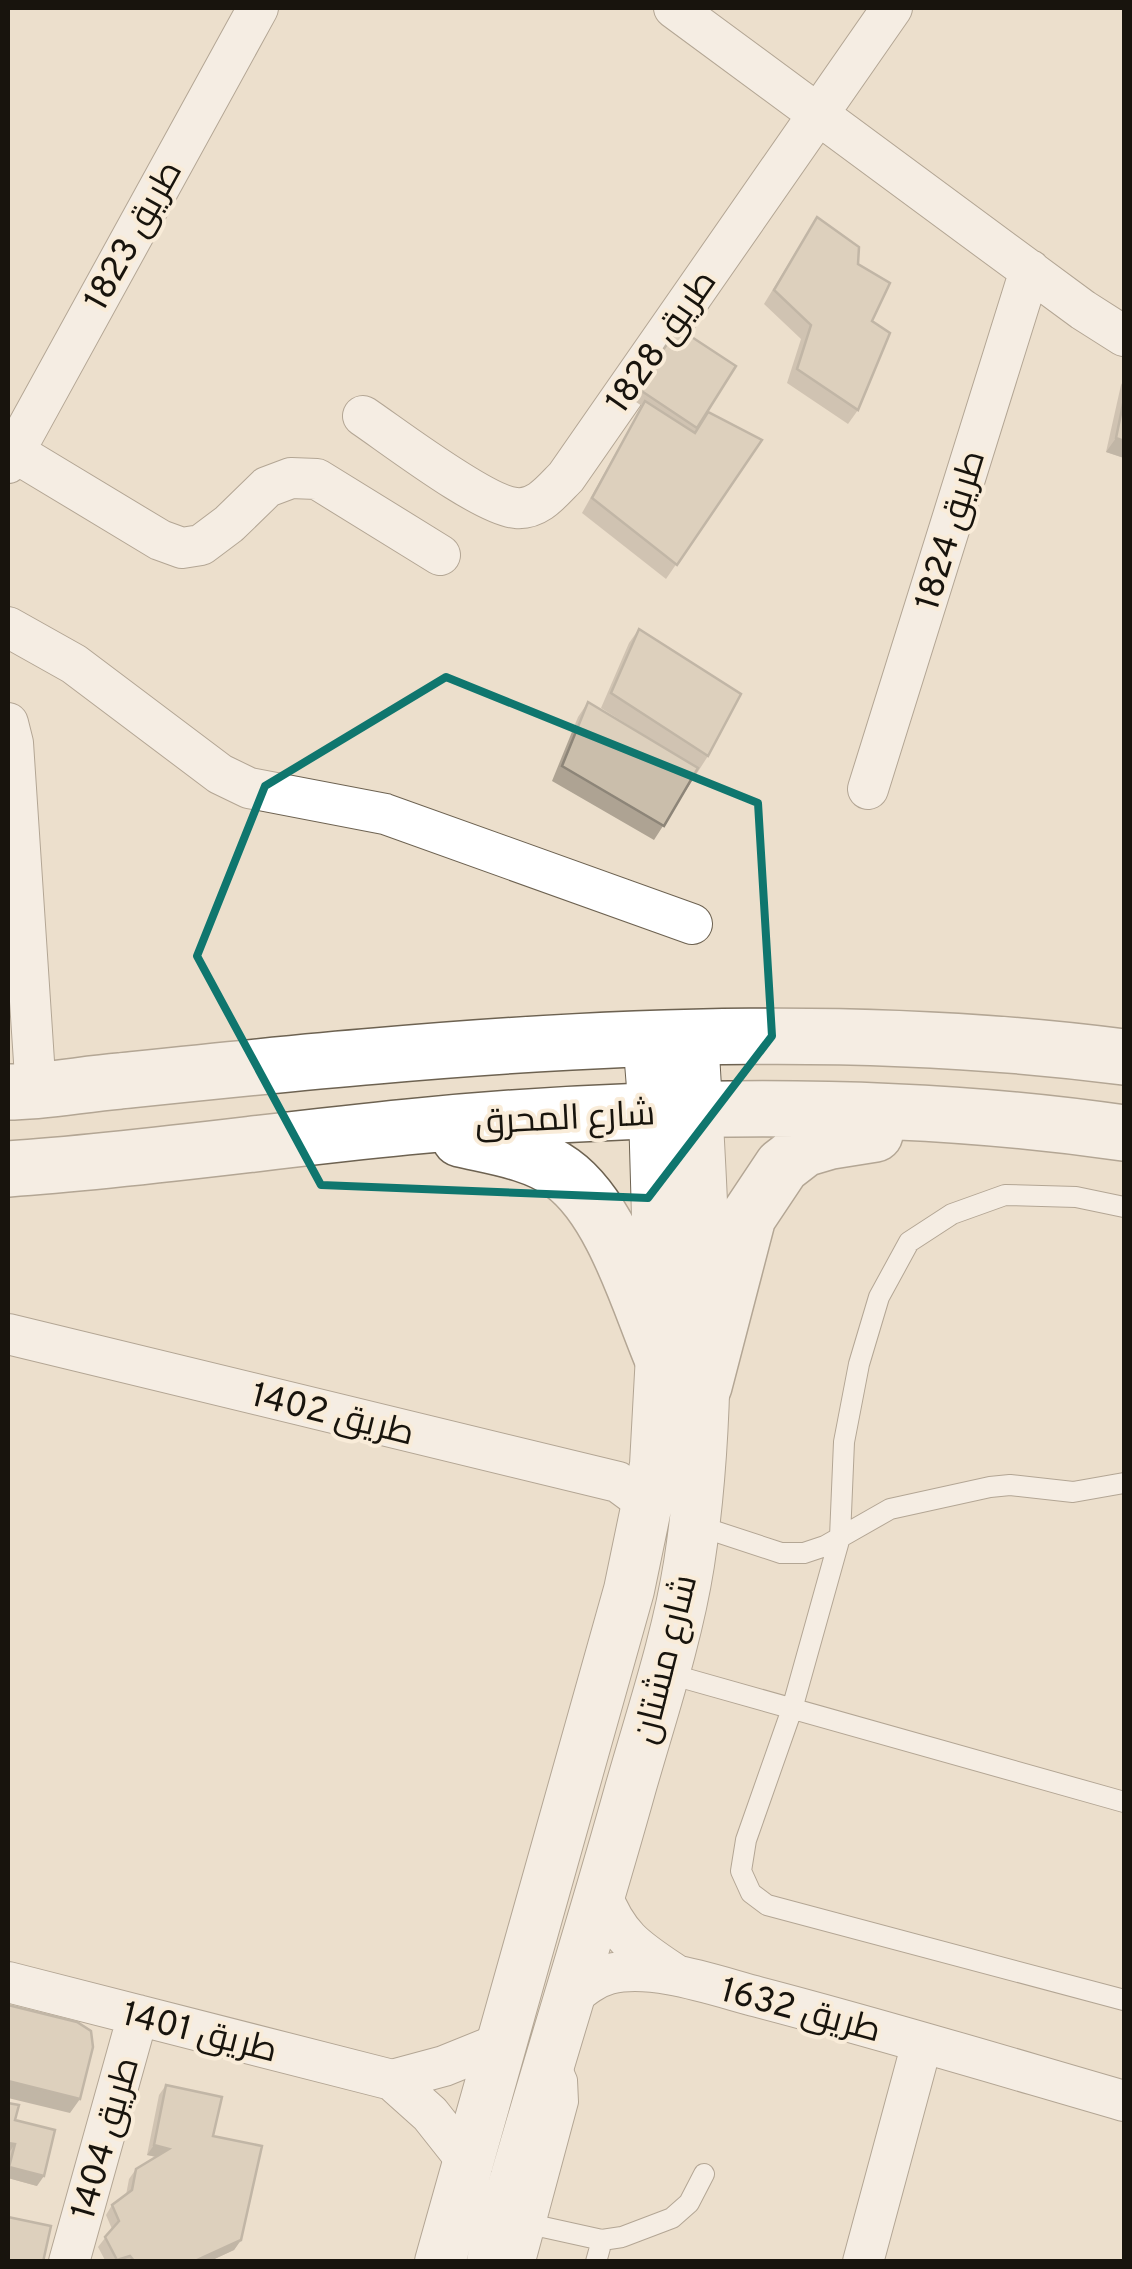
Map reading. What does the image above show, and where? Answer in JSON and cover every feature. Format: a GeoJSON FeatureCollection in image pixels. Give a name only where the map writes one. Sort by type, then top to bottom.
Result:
{"type":"FeatureCollection","features":[{"type":"Feature","properties":{"kind":"main road","name":"شارع المحرق"},"geometry":{"type":"LineString","coordinates":[[22,1092],[359,1058],[670,1036],[914,1040],[1054,1048],[1124,1057]]}},
{"type":"Feature","properties":{"kind":"main road","name":"شارع المحرق"},"geometry":{"type":"LineString","coordinates":[[8,1169],[95,1163],[408,1126],[675,1110],[846,1111],[987,1118],[1124,1133]]}},
{"type":"Feature","properties":{"kind":"main road"},"geometry":{"type":"LineString","coordinates":[[683,1370],[748,1217],[782,1166],[804,1149],[830,1140],[987,1118]]}},
{"type":"Feature","properties":{"kind":"main road"},"geometry":{"type":"LineString","coordinates":[[408,1126],[526,1155],[563,1174],[586,1197],[610,1236],[683,1370]]}},
{"type":"Feature","properties":{"kind":"street","name":"طريق 1823"},"geometry":{"type":"LineString","coordinates":[[11,458],[258,8]]}},
{"type":"Feature","properties":{"kind":"street"},"geometry":{"type":"LineString","coordinates":[[674,8],[1124,336]]}},
{"type":"Feature","properties":{"kind":"street","name":"طريق 1828"},"geometry":{"type":"LineString","coordinates":[[363,416],[491,502],[518,509],[541,502],[566,476],[892,8]]}},
{"type":"Feature","properties":{"kind":"street","name":"طريق 1824"},"geometry":{"type":"LineString","coordinates":[[868,790],[1030,270]]}},
{"type":"Feature","properties":{"kind":"street"},"geometry":{"type":"LineString","coordinates":[[11,458],[160,540],[182,548],[200,545],[229,524],[267,487],[291,478],[316,479],[440,555]]}},
{"type":"Feature","properties":{"kind":"street"},"geometry":{"type":"LineString","coordinates":[[8,627],[74,664],[184,749],[250,788],[386,814],[692,924]]}},
{"type":"Feature","properties":{"kind":"street"},"geometry":{"type":"LineString","coordinates":[[8,722],[13,743],[22,1092]]}},
{"type":"Feature","properties":{"kind":"street","name":"شارع مشتان"},"geometry":{"type":"LineString","coordinates":[[492,2262],[601,1894],[676,1617],[670,1518],[683,1370],[705,1250],[675,1110],[670,1036]]}},
{"type":"Feature","properties":{"kind":"street","name":"طريق 1402"},"geometry":{"type":"LineString","coordinates":[[8,1334],[618,1482],[670,1518]]}},
{"type":"Feature","properties":{"kind":"street","name":"شارع مشتان"},"geometry":{"type":"LineString","coordinates":[[440,2262],[628,1590],[670,1518]]}},
{"type":"Feature","properties":{"kind":"street"},"geometry":{"type":"LineString","coordinates":[[628,1590],[644,1612],[676,1617]]}},
{"type":"Feature","properties":{"kind":"street","name":"طريق 1632"},"geometry":{"type":"LineString","coordinates":[[601,1894],[620,1933],[634,1947],[680,1977]]}},
{"type":"Feature","properties":{"kind":"street","name":"طريق 1632"},"geometry":{"type":"LineString","coordinates":[[570,1998],[590,1982],[610,1974],[634,1972],[680,1977],[1124,2101]]}},
{"type":"Feature","properties":{"kind":"street","name":"طريق 1401"},"geometry":{"type":"LineString","coordinates":[[8,1982],[392,2080],[430,2114],[468,2162]]}},
{"type":"Feature","properties":{"kind":"street","name":"طريق 1404"},"geometry":{"type":"LineString","coordinates":[[70,2262],[138,2015]]}},
{"type":"Feature","properties":{"kind":"street","name":"طريق 1401"},"geometry":{"type":"LineString","coordinates":[[392,2080],[444,2066],[501,2043]]}},
{"type":"Feature","properties":{"kind":"street","name":"طريق 1632"},"geometry":{"type":"LineString","coordinates":[[863,2262],[922,2043]]}},
{"type":"Feature","properties":{"kind":"lane"},"geometry":{"type":"LineString","coordinates":[[1124,1207],[1076,1197],[1005,1196],[952,1214],[909,1242],[879,1297],[858,1364],[844,1442],[840,1537],[792,1710],[746,1840],[741,1872],[751,1894],[767,1905],[1124,2000]]}},
{"type":"Feature","properties":{"kind":"lane"},"geometry":{"type":"LineString","coordinates":[[670,1518],[781,1553],[804,1553],[890,1509],[990,1487],[1010,1485],[1073,1492],[1124,1483]]}},
{"type":"Feature","properties":{"kind":"lane"},"geometry":{"type":"LineString","coordinates":[[664,1672],[1124,1802]]}},
{"type":"Feature","properties":{"kind":"lane"},"geometry":{"type":"LineString","coordinates":[[525,2262],[568,2102],[567,2080],[554,2050]]}},
{"type":"Feature","properties":{"kind":"lane"},"geometry":{"type":"LineString","coordinates":[[534,2225],[602,2240],[648,2230],[672,2218],[689,2202],[704,2174]]}},
{"type":"Feature","properties":{"kind":"lane"},"geometry":{"type":"LineString","coordinates":[[596,2262],[602,2240]]}},
{"type":"Feature","properties":{"kind":"highlighted area"},"geometry":{"type":"Polygon","coordinates":[[[446,677],[758,803],[772,1036],[648,1198],[321,1185],[197,956],[265,786],[446,677]]]}},
{"type":"Feature","properties":{"kind":"building"},"geometry":{"type":"Polygon","coordinates":[[[817,217],[859,247],[858,264],[890,283],[872,321],[890,333],[858,410],[797,369],[811,325],[774,290],[817,217]]]}},
{"type":"Feature","properties":{"kind":"building"},"geometry":{"type":"Polygon","coordinates":[[[678,328],[736,366],[697,428],[637,388],[678,328]]]}},
{"type":"Feature","properties":{"kind":"building"},"geometry":{"type":"Polygon","coordinates":[[[1124,399],[1124,441],[1116,438],[1124,399]]]}},
{"type":"Feature","properties":{"kind":"building"},"geometry":{"type":"Polygon","coordinates":[[[645,401],[695,433],[708,412],[762,440],[677,565],[592,498],[645,401]]]}},
{"type":"Feature","properties":{"kind":"building"},"geometry":{"type":"Polygon","coordinates":[[[639,629],[741,694],[708,756],[611,693],[639,629]]]}},
{"type":"Feature","properties":{"kind":"building"},"geometry":{"type":"Polygon","coordinates":[[[588,702],[698,768],[664,826],[562,766],[588,702]]]}},
{"type":"Feature","properties":{"kind":"building"},"geometry":{"type":"Polygon","coordinates":[[[8,2005],[77,2022],[91,2031],[93,2047],[80,2099],[8,2081],[8,2005]]]}},
{"type":"Feature","properties":{"kind":"building"},"geometry":{"type":"Polygon","coordinates":[[[166,2085],[222,2097],[213,2136],[262,2146],[241,2240],[193,2262],[135,2262],[130,2256],[117,2260],[105,2237],[119,2221],[112,2205],[132,2190],[136,2169],[169,2149],[154,2145],[166,2085]]]}},
{"type":"Feature","properties":{"kind":"building"},"geometry":{"type":"Polygon","coordinates":[[[8,2103],[19,2105],[15,2120],[55,2130],[44,2176],[9,2167],[15,2144],[8,2143],[8,2103]]]}},
{"type":"Feature","properties":{"kind":"building"},"geometry":{"type":"Polygon","coordinates":[[[8,2217],[51,2226],[43,2262],[8,2262],[8,2217]]]}}]}
